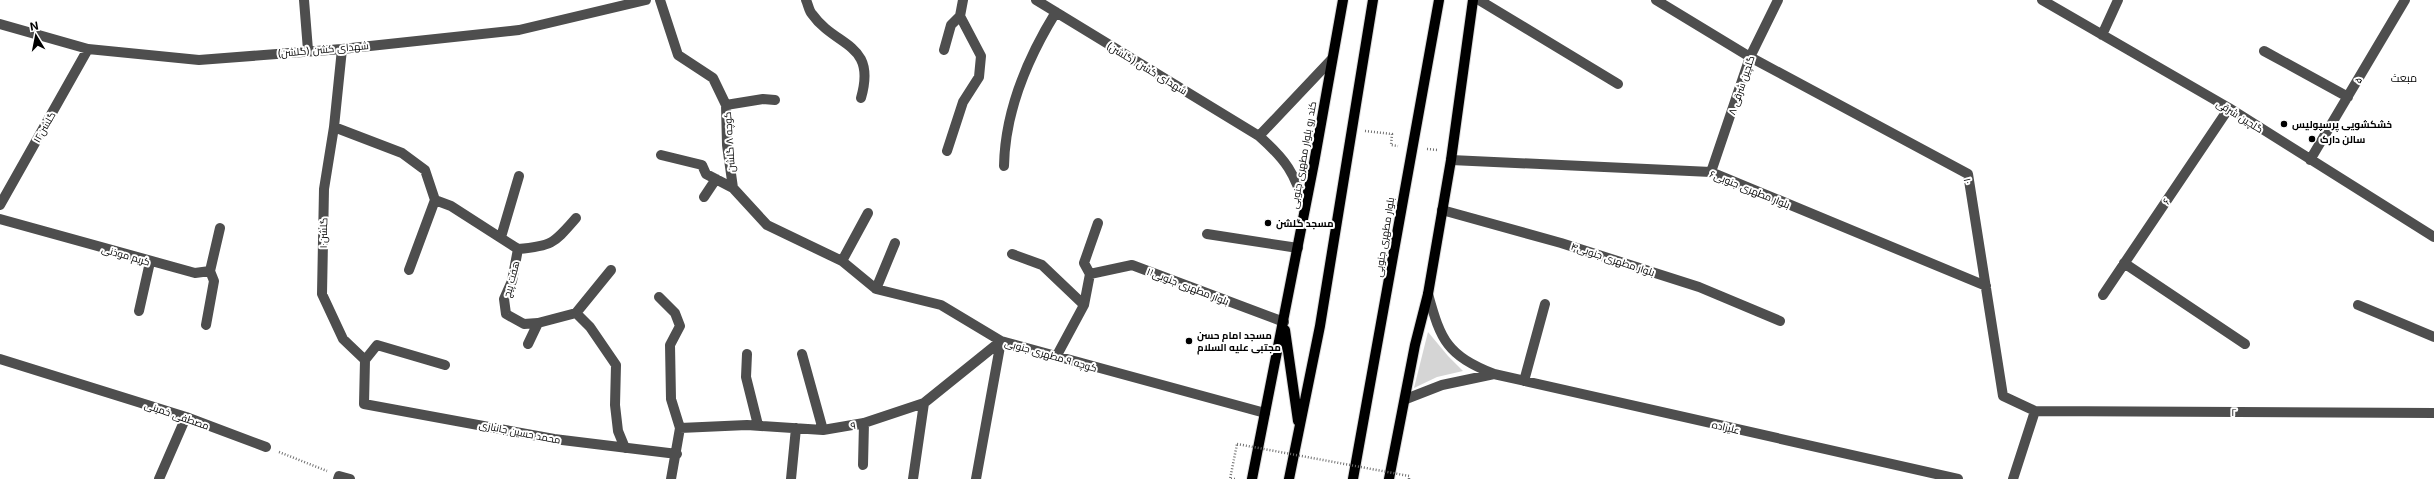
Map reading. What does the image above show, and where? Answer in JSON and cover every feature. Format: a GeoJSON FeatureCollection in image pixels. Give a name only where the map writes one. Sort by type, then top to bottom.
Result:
{"type":"FeatureCollection","features":[{"type":"Feature","properties":{"kind":"main road","name":"کند رو بلوار مطهری جنوبی"},"geometry":{"type":"LineString","coordinates":[[1252,479],[1284,322],[1343,0]]}},
{"type":"Feature","properties":{"kind":"main road"},"geometry":{"type":"LineString","coordinates":[[1288,479],[1320,326],[1373,0]]}},
{"type":"Feature","properties":{"kind":"main road","name":"بلوار مطهری جنوبی"},"geometry":{"type":"LineString","coordinates":[[1353,479],[1380,337],[1411,148],[1439,0]]}},
{"type":"Feature","properties":{"kind":"main road"},"geometry":{"type":"LineString","coordinates":[[1389,479],[1406,399],[1415,345],[1428,294],[1452,156],[1473,0]]}},
{"type":"Feature","properties":{"kind":"main road"},"geometry":{"type":"LineString","coordinates":[[1284,322],[1299,429]]}},
{"type":"Feature","properties":{"kind":"street"},"geometry":{"type":"LineString","coordinates":[[304,0],[308,50]]}},
{"type":"Feature","properties":{"kind":"street","name":"شهدای کشن (گلشن)"},"geometry":{"type":"LineString","coordinates":[[0,24],[88,49],[199,60],[308,50],[342,49],[519,30],[646,0]]}},
{"type":"Feature","properties":{"kind":"street","name":"کوچه ۸ گلشن"},"geometry":{"type":"LineString","coordinates":[[660,0],[678,55],[713,78],[726,105],[727,145],[733,188]]}},
{"type":"Feature","properties":{"kind":"street"},"geometry":{"type":"LineString","coordinates":[[806,0],[812,14],[860,56],[864,72],[862,98]]}},
{"type":"Feature","properties":{"kind":"street"},"geometry":{"type":"LineString","coordinates":[[944,50],[951,25],[960,16],[963,0]]}},
{"type":"Feature","properties":{"kind":"street","name":"شهدای کشن (گلشن)"},"geometry":{"type":"LineString","coordinates":[[1036,0],[1259,136],[1282,157],[1298,184],[1305,208]]}},
{"type":"Feature","properties":{"kind":"street"},"geometry":{"type":"LineString","coordinates":[[1480,0],[1618,84]]}},
{"type":"Feature","properties":{"kind":"street"},"geometry":{"type":"LineString","coordinates":[[1656,0],[1750,57]]}},
{"type":"Feature","properties":{"kind":"street","name":"۸ گلچین شرقی"},"geometry":{"type":"LineString","coordinates":[[1711,172],[1750,57],[1778,0]]}},
{"type":"Feature","properties":{"kind":"street","name":"گلچین شرقی"},"geometry":{"type":"LineString","coordinates":[[2042,0],[2229,108],[2434,237]]}},
{"type":"Feature","properties":{"kind":"street"},"geometry":{"type":"LineString","coordinates":[[2102,35],[2118,0]]}},
{"type":"Feature","properties":{"kind":"street","name":"۵"},"geometry":{"type":"LineString","coordinates":[[2310,160],[2405,0]]}},
{"type":"Feature","properties":{"kind":"street"},"geometry":{"type":"LineString","coordinates":[[1004,166],[1004,138],[1017,93],[1033,51],[1056,12]]}},
{"type":"Feature","properties":{"kind":"street"},"geometry":{"type":"LineString","coordinates":[[947,151],[963,102],[980,77],[981,56],[960,16]]}},
{"type":"Feature","properties":{"kind":"street","name":"گلشن۱۲"},"geometry":{"type":"LineString","coordinates":[[0,206],[88,49]]}},
{"type":"Feature","properties":{"kind":"street","name":"گلشن۱۰"},"geometry":{"type":"LineString","coordinates":[[342,49],[334,127],[324,189],[322,294],[343,339],[365,360]]}},
{"type":"Feature","properties":{"kind":"street"},"geometry":{"type":"LineString","coordinates":[[2264,51],[2348,97]]}},
{"type":"Feature","properties":{"kind":"street","name":"۱۰"},"geometry":{"type":"LineString","coordinates":[[1750,57],[1968,174],[2003,396],[2035,411]]}},
{"type":"Feature","properties":{"kind":"street"},"geometry":{"type":"LineString","coordinates":[[1259,136],[1332,59]]}},
{"type":"Feature","properties":{"kind":"street"},"geometry":{"type":"LineString","coordinates":[[726,105],[763,99],[775,100]]}},
{"type":"Feature","properties":{"kind":"street","name":"۶"},"geometry":{"type":"LineString","coordinates":[[2103,295],[2229,108]]}},
{"type":"Feature","properties":{"kind":"street"},"geometry":{"type":"LineString","coordinates":[[334,127],[402,153],[425,170],[431,183],[435,200],[410,270]]}},
{"type":"Feature","properties":{"kind":"street","name":"کوچه ۹ مطهری جنوبی"},"geometry":{"type":"LineString","coordinates":[[661,155],[702,165],[706,174],[733,188],[767,224],[842,261],[876,289],[941,304],[1001,341],[1265,413]]}},
{"type":"Feature","properties":{"kind":"street","name":"بلوار مطهری جنوبی۶"},"geometry":{"type":"LineString","coordinates":[[1452,156],[1711,172],[1986,286]]}},
{"type":"Feature","properties":{"kind":"street"},"geometry":{"type":"LineString","coordinates":[[501,237],[519,176]]}},
{"type":"Feature","properties":{"kind":"street"},"geometry":{"type":"LineString","coordinates":[[704,197],[716,179]]}},
{"type":"Feature","properties":{"kind":"street","name":"هفت پیچ"},"geometry":{"type":"LineString","coordinates":[[435,200],[451,206],[518,249],[512,281],[504,299],[506,314],[524,324],[538,323],[576,313]]}},
{"type":"Feature","properties":{"kind":"street","name":"بلوار مطهری جنوبی۴"},"geometry":{"type":"LineString","coordinates":[[1442,210],[1561,242],[1700,287],[1780,321]]}},
{"type":"Feature","properties":{"kind":"street"},"geometry":{"type":"LineString","coordinates":[[842,261],[868,213]]}},
{"type":"Feature","properties":{"kind":"street"},"geometry":{"type":"LineString","coordinates":[[518,249],[538,248],[555,242],[576,218]]}},
{"type":"Feature","properties":{"kind":"street","name":"کریم موذنی"},"geometry":{"type":"LineString","coordinates":[[0,219],[150,262],[195,273],[210,271]]}},
{"type":"Feature","properties":{"kind":"street"},"geometry":{"type":"LineString","coordinates":[[1056,357],[1084,305],[1090,274],[1084,263],[1098,223]]}},
{"type":"Feature","properties":{"kind":"street"},"geometry":{"type":"LineString","coordinates":[[206,325],[214,282],[210,271],[220,228]]}},
{"type":"Feature","properties":{"kind":"street"},"geometry":{"type":"LineString","coordinates":[[1207,234],[1298,248]]}},
{"type":"Feature","properties":{"kind":"street"},"geometry":{"type":"LineString","coordinates":[[876,289],[895,242]]}},
{"type":"Feature","properties":{"kind":"street"},"geometry":{"type":"LineString","coordinates":[[1012,254],[1042,265],[1084,305]]}},
{"type":"Feature","properties":{"kind":"street"},"geometry":{"type":"LineString","coordinates":[[139,311],[150,262]]}},
{"type":"Feature","properties":{"kind":"street"},"geometry":{"type":"LineString","coordinates":[[2124,263],[2245,344]]}},
{"type":"Feature","properties":{"kind":"street","name":"بلوار مطهری جنوبی۱۱"},"geometry":{"type":"LineString","coordinates":[[1090,274],[1132,265],[1284,322]]}},
{"type":"Feature","properties":{"kind":"street"},"geometry":{"type":"LineString","coordinates":[[611,270],[576,313],[594,333],[616,365],[615,405],[618,431],[626,448]]}},
{"type":"Feature","properties":{"kind":"street","name":"علیزاده"},"geometry":{"type":"LineString","coordinates":[[1428,294],[1438,329],[1448,346],[1461,358],[1494,374],[1958,479]]}},
{"type":"Feature","properties":{"kind":"street"},"geometry":{"type":"LineString","coordinates":[[659,297],[675,312],[680,326],[670,345],[671,399],[680,428],[677,454],[671,479]]}},
{"type":"Feature","properties":{"kind":"street"},"geometry":{"type":"LineString","coordinates":[[1524,381],[1545,304]]}},
{"type":"Feature","properties":{"kind":"street"},"geometry":{"type":"LineString","coordinates":[[2358,305],[2434,337]]}},
{"type":"Feature","properties":{"kind":"street"},"geometry":{"type":"LineString","coordinates":[[528,344],[538,323]]}},
{"type":"Feature","properties":{"kind":"street"},"geometry":{"type":"LineString","coordinates":[[976,479],[1001,341]]}},
{"type":"Feature","properties":{"kind":"street","name":"۹"},"geometry":{"type":"LineString","coordinates":[[680,428],[758,425],[823,430],[864,423],[924,403],[1001,341]]}},
{"type":"Feature","properties":{"kind":"street"},"geometry":{"type":"LineString","coordinates":[[365,360],[377,345],[445,365]]}},
{"type":"Feature","properties":{"kind":"street"},"geometry":{"type":"LineString","coordinates":[[747,354],[746,376],[758,425]]}},
{"type":"Feature","properties":{"kind":"street"},"geometry":{"type":"LineString","coordinates":[[802,354],[823,430]]}},
{"type":"Feature","properties":{"kind":"street","name":"مصطفی خمینی"},"geometry":{"type":"LineString","coordinates":[[0,359],[186,417],[266,447]]}},
{"type":"Feature","properties":{"kind":"street","name":"محمد حسین جانبازی"},"geometry":{"type":"LineString","coordinates":[[365,360],[364,404],[554,439],[677,454]]}},
{"type":"Feature","properties":{"kind":"street","name":"علیزاده"},"geometry":{"type":"LineString","coordinates":[[1406,399],[1442,385],[1494,374]]}},
{"type":"Feature","properties":{"kind":"street"},"geometry":{"type":"LineString","coordinates":[[913,479],[924,403]]}},
{"type":"Feature","properties":{"kind":"street"},"geometry":{"type":"LineString","coordinates":[[2013,479],[2035,411]]}},
{"type":"Feature","properties":{"kind":"street","name":"۲"},"geometry":{"type":"LineString","coordinates":[[2035,411],[2434,411]]}},
{"type":"Feature","properties":{"kind":"street"},"geometry":{"type":"LineString","coordinates":[[160,479],[186,417]]}},
{"type":"Feature","properties":{"kind":"street"},"geometry":{"type":"LineString","coordinates":[[863,465],[864,423]]}},
{"type":"Feature","properties":{"kind":"street"},"geometry":{"type":"LineString","coordinates":[[791,479],[796,428]]}},
{"type":"Feature","properties":{"kind":"street"},"geometry":{"type":"LineString","coordinates":[[338,477],[350,479]]}},
{"type":"Feature","properties":{"kind":"path"},"geometry":{"type":"LineString","coordinates":[[1352,130],[1392,134],[1392,145],[1452,156]]}},
{"type":"Feature","properties":{"kind":"path"},"geometry":{"type":"LineString","coordinates":[[1235,479],[1230,479],[1237,444],[1409,478]]}},
{"type":"Feature","properties":{"kind":"path"},"geometry":{"type":"LineString","coordinates":[[266,447],[338,477]]}},
{"type":"Feature","properties":{"kind":"shaded area"},"geometry":{"type":"Polygon","coordinates":[[[1428,332],[1463,371],[1437,377],[1414,388],[1428,332]]]}},
{"type":"Feature","properties":{"kind":"place","name":"خشکشویی پرسپولیس"},"geometry":{"type":"Point","coordinates":[2284,124]}},
{"type":"Feature","properties":{"kind":"place","name":"سالن دارک"},"geometry":{"type":"Point","coordinates":[2312,139]}},
{"type":"Feature","properties":{"kind":"place","name":"مسجد گلشن"},"geometry":{"type":"Point","coordinates":[1268,223]}},
{"type":"Feature","properties":{"kind":"place","name":"مسجد امام حسن مجتبی علیه السلام"},"geometry":{"type":"Point","coordinates":[1189,341]}},
{"type":"Feature","properties":{"kind":"district","name":"مبعث"},"geometry":{"type":"Point","coordinates":[2404,78]}}]}
